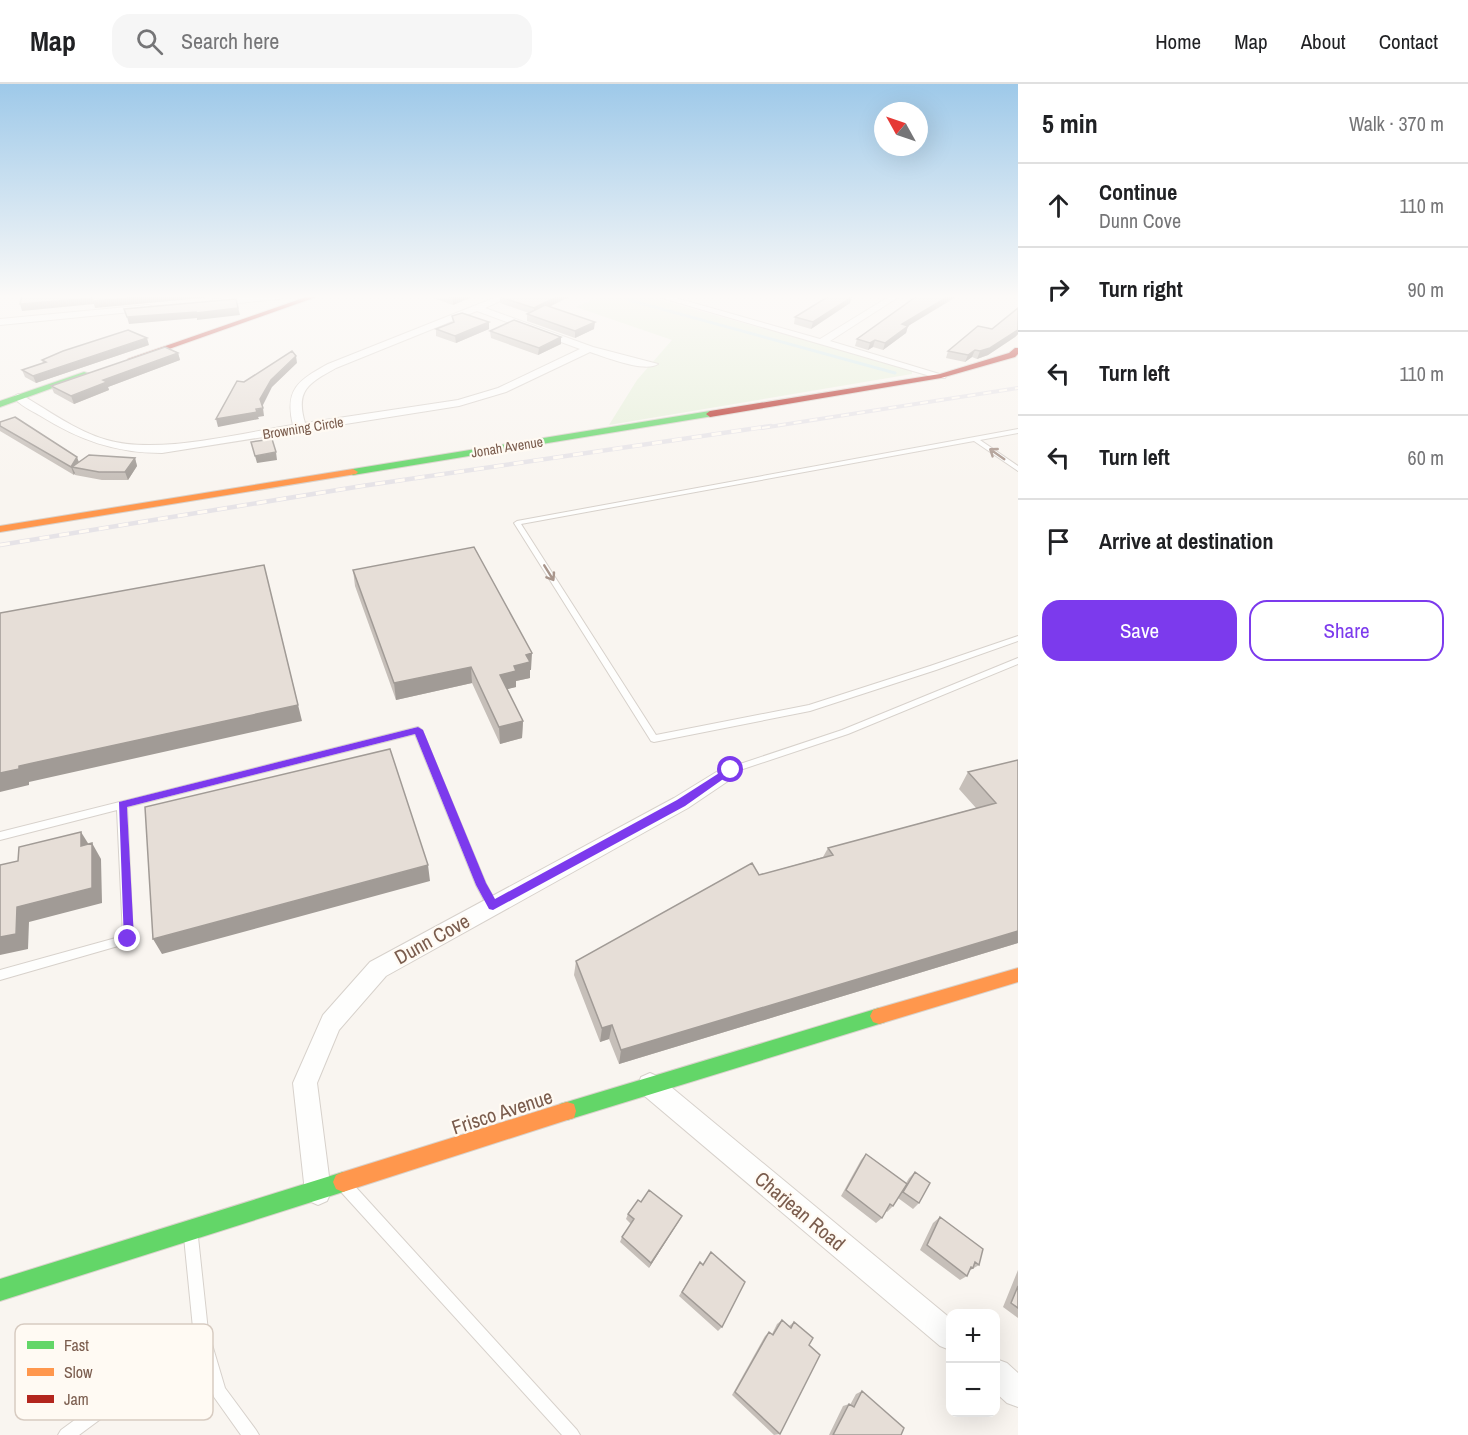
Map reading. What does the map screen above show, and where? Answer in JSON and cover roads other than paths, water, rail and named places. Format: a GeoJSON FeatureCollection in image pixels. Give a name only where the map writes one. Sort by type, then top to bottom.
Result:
{"type":"FeatureCollection","features":[{"type":"Feature","properties":{"kind":"street"},"geometry":{"type":"LineString","coordinates":[[117,364],[131,359]]}},
{"type":"Feature","properties":{"kind":"street"},"geometry":{"type":"LineString","coordinates":[[300,428],[294,408],[294,400],[298,391],[312,378],[349,359]]}},
{"type":"Feature","properties":{"kind":"street","name":"Browning Circle"},"geometry":{"type":"LineString","coordinates":[[18,397],[80,435],[104,445],[150,449],[180,447],[424,410],[475,399],[510,386],[568,359]]}},
{"type":"Feature","properties":{"kind":"street"},"geometry":{"type":"LineString","coordinates":[[622,359],[653,364]]}},
{"type":"Feature","properties":{"kind":"street"},"geometry":{"type":"LineString","coordinates":[[883,359],[941,375]]}},
{"type":"Feature","properties":{"kind":"street","name":"Jonah Avenue"},"geometry":{"type":"LineString","coordinates":[[0,529],[941,375],[995,359]]}},
{"type":"Feature","properties":{"kind":"street"},"geometry":{"type":"LineString","coordinates":[[0,404],[95,371]]}},
{"type":"Feature","properties":{"kind":"street","name":"Dunn Cove"},"geometry":{"type":"LineString","coordinates":[[318,1192],[305,1083],[331,1023],[378,969],[681,803],[731,770]]}},
{"type":"Feature","properties":{"kind":"street","name":"Frisco Avenue"},"geometry":{"type":"LineString","coordinates":[[0,1290],[318,1192],[650,1085],[1018,975]]}},
{"type":"Feature","properties":{"kind":"street","name":"Charjean Road"},"geometry":{"type":"LineString","coordinates":[[650,1085],[946,1332]]}},
{"type":"Feature","properties":{"kind":"street"},"geometry":{"type":"LineString","coordinates":[[1000,1377],[1018,1392]]}},
{"type":"Feature","properties":{"kind":"lane"},"geometry":{"type":"LineString","coordinates":[[1018,431],[517,523],[654,739],[810,708],[933,669],[1018,638]]}},
{"type":"Feature","properties":{"kind":"lane"},"geometry":{"type":"LineString","coordinates":[[975,439],[1018,469]]}},
{"type":"Feature","properties":{"kind":"lane"},"geometry":{"type":"LineString","coordinates":[[731,770],[845,732],[1018,661]]}},
{"type":"Feature","properties":{"kind":"lane"},"geometry":{"type":"LineString","coordinates":[[0,836],[418,730],[481,885],[493,906]]}},
{"type":"Feature","properties":{"kind":"lane"},"geometry":{"type":"LineString","coordinates":[[0,975],[128,939],[122,805]]}},
{"type":"Feature","properties":{"kind":"lane"},"geometry":{"type":"LineString","coordinates":[[343,1184],[572,1435]]}},
{"type":"Feature","properties":{"kind":"lane"},"geometry":{"type":"LineString","coordinates":[[190,1231],[200,1324]]}},
{"type":"Feature","properties":{"kind":"lane"},"geometry":{"type":"LineString","coordinates":[[213,1372],[219,1392],[251,1435]]}},
{"type":"Feature","properties":{"kind":"lane"},"geometry":{"type":"LineString","coordinates":[[66,1435],[87,1420]]}},
{"type":"Feature","properties":{"kind":"waterway"},"geometry":{"type":"LineString","coordinates":[[844,359],[895,373]]}},
{"type":"Feature","properties":{"kind":"railway"},"geometry":{"type":"LineString","coordinates":[[762,428],[1018,388]]}},
{"type":"Feature","properties":{"kind":"railway"},"geometry":{"type":"LineString","coordinates":[[0,545],[362,486],[771,426]]}}]}
